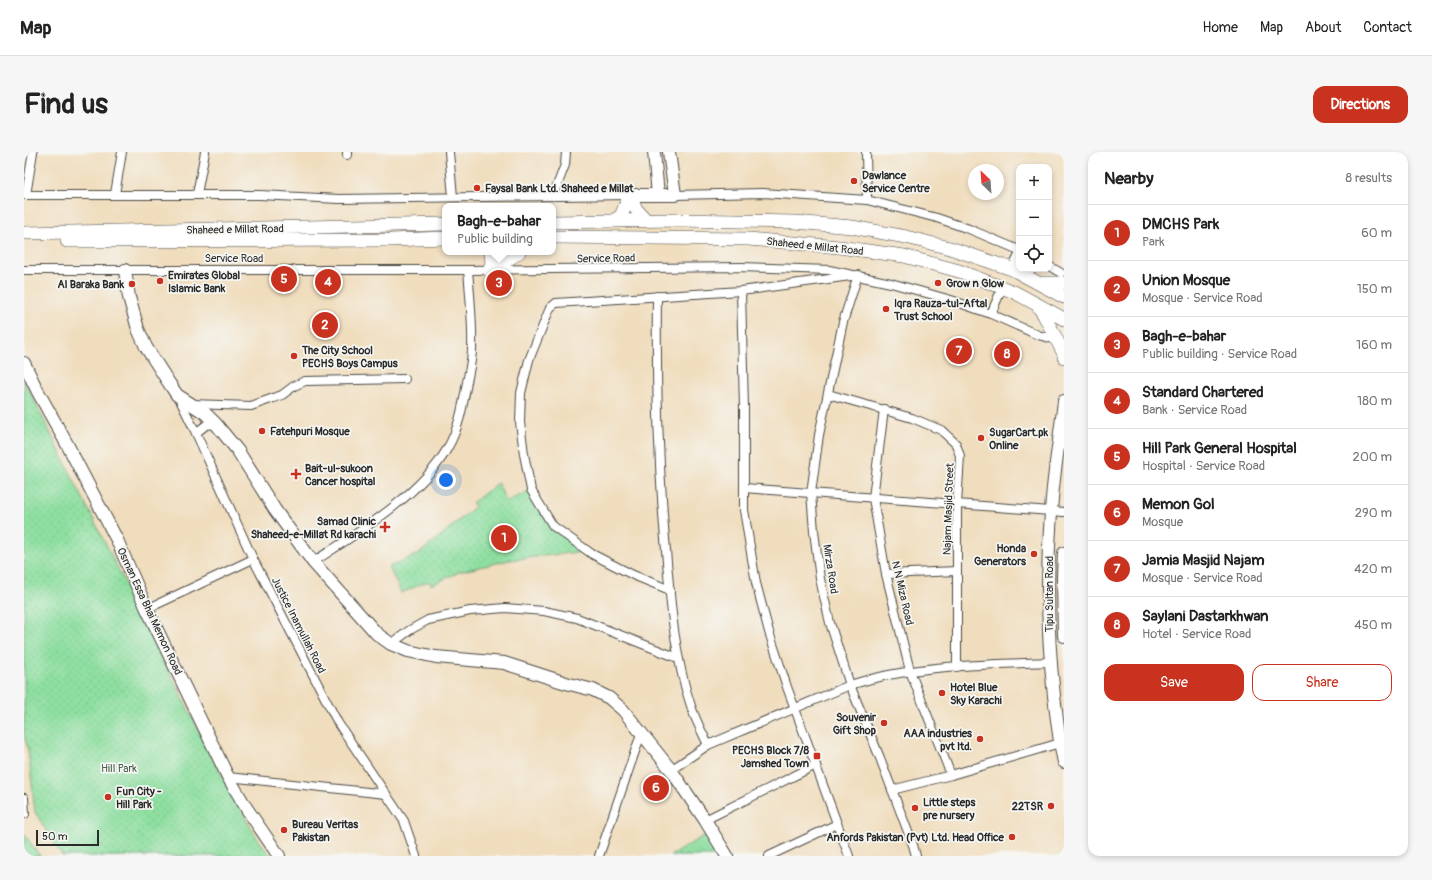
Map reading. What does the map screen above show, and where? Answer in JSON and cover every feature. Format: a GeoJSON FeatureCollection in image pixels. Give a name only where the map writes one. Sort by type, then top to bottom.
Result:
{"type":"FeatureCollection","features":[{"type":"Feature","properties":{"kind":"main road"},"geometry":{"type":"LineString","coordinates":[[630,195],[636,208],[646,220]]}},
{"type":"Feature","properties":{"kind":"main road"},"geometry":{"type":"LineString","coordinates":[[613,221],[621,216],[630,195]]}},
{"type":"Feature","properties":{"kind":"main road","name":"Shaheed e Millat Road"},"geometry":{"type":"LineString","coordinates":[[556,222],[646,220],[795,222],[852,227],[906,237],[950,248],[1012,269],[1064,297]]}},
{"type":"Feature","properties":{"kind":"main road"},"geometry":{"type":"LineString","coordinates":[[710,221],[720,226],[857,234],[932,248],[970,264],[1064,314]]}},
{"type":"Feature","properties":{"kind":"main road","name":"Shaheed e Millat Road"},"geometry":{"type":"LineString","coordinates":[[24,233],[442,224]]}},
{"type":"Feature","properties":{"kind":"main road"},"geometry":{"type":"LineString","coordinates":[[748,239],[761,235],[862,244],[970,264],[1024,281],[1064,303]]}},
{"type":"Feature","properties":{"kind":"main road","name":"Shaheed e Millat Road"},"geometry":{"type":"LineString","coordinates":[[556,237],[748,239],[839,247],[904,256],[959,271],[1002,288],[1064,319]]}},
{"type":"Feature","properties":{"kind":"main road","name":"Shaheed e Millat Road"},"geometry":{"type":"LineString","coordinates":[[24,241],[391,240],[442,238]]}},
{"type":"Feature","properties":{"kind":"main road"},"geometry":{"type":"LineString","coordinates":[[491,255],[493,270],[514,255]]}},
{"type":"Feature","properties":{"kind":"main road"},"geometry":{"type":"LineString","coordinates":[[1040,283],[1062,278]]}},
{"type":"Feature","properties":{"kind":"main road"},"geometry":{"type":"LineString","coordinates":[[1036,304],[1044,315],[1064,357]]}},
{"type":"Feature","properties":{"kind":"street"},"geometry":{"type":"LineString","coordinates":[[33,152],[25,195],[197,194],[260,195],[339,199],[763,193],[867,200],[937,218],[969,229],[1016,249]]}},
{"type":"Feature","properties":{"kind":"street"},"geometry":{"type":"LineString","coordinates":[[116,194],[122,152]]}},
{"type":"Feature","properties":{"kind":"street"},"geometry":{"type":"LineString","coordinates":[[197,194],[205,152]]}},
{"type":"Feature","properties":{"kind":"street"},"geometry":{"type":"LineString","coordinates":[[449,152],[453,197]]}},
{"type":"Feature","properties":{"kind":"street"},"geometry":{"type":"LineString","coordinates":[[553,196],[565,165],[566,152]]}},
{"type":"Feature","properties":{"kind":"street"},"geometry":{"type":"LineString","coordinates":[[654,152],[658,195]]}},
{"type":"Feature","properties":{"kind":"street"},"geometry":{"type":"LineString","coordinates":[[669,152],[674,195]]}},
{"type":"Feature","properties":{"kind":"street"},"geometry":{"type":"LineString","coordinates":[[866,152],[867,200]]}},
{"type":"Feature","properties":{"kind":"street"},"geometry":{"type":"LineString","coordinates":[[1012,269],[1016,261]]}},
{"type":"Feature","properties":{"kind":"street","name":"Service Road"},"geometry":{"type":"LineString","coordinates":[[24,270],[493,270],[742,267],[829,270],[858,275],[921,291],[991,314],[1038,335],[1057,340]]}},
{"type":"Feature","properties":{"kind":"street"},"geometry":{"type":"LineString","coordinates":[[1052,269],[1062,278]]}},
{"type":"Feature","properties":{"kind":"street"},"geometry":{"type":"LineString","coordinates":[[125,270],[128,297],[138,329],[158,368],[177,395],[204,413],[216,424],[238,451],[275,510],[313,562],[377,634],[392,644],[408,651],[436,657],[504,664],[593,690],[609,698],[623,710],[671,770],[705,820],[727,856]]}},
{"type":"Feature","properties":{"kind":"street"},"geometry":{"type":"LineString","coordinates":[[313,562],[356,534],[400,501],[425,479],[447,450],[458,425],[464,404],[472,350],[468,270]]}},
{"type":"Feature","properties":{"kind":"street"},"geometry":{"type":"LineString","coordinates":[[670,590],[633,575],[592,554],[553,526],[531,490],[520,422],[521,393],[529,360],[550,308],[556,303],[741,291],[858,275]]}},
{"type":"Feature","properties":{"kind":"street","name":"Mirza Road"},"geometry":{"type":"LineString","coordinates":[[858,275],[843,322],[819,435],[811,493],[814,531],[820,579],[830,623],[850,685],[892,790],[916,856]]}},
{"type":"Feature","properties":{"kind":"street"},"geometry":{"type":"LineString","coordinates":[[991,314],[1002,288]]}},
{"type":"Feature","properties":{"kind":"street"},"geometry":{"type":"LineString","coordinates":[[741,291],[744,408],[744,510],[756,583],[769,632],[849,856]]}},
{"type":"Feature","properties":{"kind":"street"},"geometry":{"type":"LineString","coordinates":[[657,296],[656,372],[661,488],[670,590],[678,658],[691,706],[708,745]]}},
{"type":"Feature","properties":{"kind":"street","name":"Osman Essa Bhai Memon Road"},"geometry":{"type":"LineString","coordinates":[[24,363],[117,540],[147,609],[228,777],[247,809],[279,856]]}},
{"type":"Feature","properties":{"kind":"street"},"geometry":{"type":"LineString","coordinates":[[190,404],[251,406],[282,395],[294,386],[305,381],[405,379]]}},
{"type":"Feature","properties":{"kind":"street","name":"Najam Masjid Street"},"geometry":{"type":"LineString","coordinates":[[828,394],[912,418],[940,430],[956,444],[960,456],[957,504],[957,667]]}},
{"type":"Feature","properties":{"kind":"street","name":"Justice Inamullah Road"},"geometry":{"type":"LineString","coordinates":[[177,395],[253,559],[338,723],[404,821],[416,856]]}},
{"type":"Feature","properties":{"kind":"street","name":"Tipu Sultan Road"},"geometry":{"type":"LineString","coordinates":[[1064,401],[1051,510],[1047,576],[1048,630],[1060,743],[1064,762]]}},
{"type":"Feature","properties":{"kind":"street","name":"N N Miza Road"},"geometry":{"type":"LineString","coordinates":[[884,409],[873,498],[886,574],[910,672],[951,775]]}},
{"type":"Feature","properties":{"kind":"street"},"geometry":{"type":"LineString","coordinates":[[196,434],[206,425],[216,424]]}},
{"type":"Feature","properties":{"kind":"street"},"geometry":{"type":"LineString","coordinates":[[744,488],[1064,512]]}},
{"type":"Feature","properties":{"kind":"street","name":"Tipu Sultan Road"},"geometry":{"type":"LineString","coordinates":[[1064,553],[1064,636]]}},
{"type":"Feature","properties":{"kind":"street"},"geometry":{"type":"LineString","coordinates":[[147,609],[253,559]]}},
{"type":"Feature","properties":{"kind":"street"},"geometry":{"type":"LineString","coordinates":[[886,574],[957,571]]}},
{"type":"Feature","properties":{"kind":"street"},"geometry":{"type":"LineString","coordinates":[[392,644],[410,630],[428,620],[470,611],[505,608],[544,611],[578,618],[678,658]]}},
{"type":"Feature","properties":{"kind":"street"},"geometry":{"type":"LineString","coordinates":[[671,770],[708,745],[850,685],[871,678],[957,667],[1051,662]]}},
{"type":"Feature","properties":{"kind":"street"},"geometry":{"type":"LineString","coordinates":[[599,856],[641,734]]}},
{"type":"Feature","properties":{"kind":"street"},"geometry":{"type":"LineString","coordinates":[[892,790],[951,775],[1060,743]]}},
{"type":"Feature","properties":{"kind":"street"},"geometry":{"type":"LineString","coordinates":[[705,820],[816,765]]}},
{"type":"Feature","properties":{"kind":"street"},"geometry":{"type":"LineString","coordinates":[[228,777],[386,794]]}},
{"type":"Feature","properties":{"kind":"street"},"geometry":{"type":"LineString","coordinates":[[24,798],[24,814]]}},
{"type":"Feature","properties":{"kind":"street"},"geometry":{"type":"LineString","coordinates":[[775,855],[837,824]]}},
{"type":"Feature","properties":{"kind":"green space","name":"Hill Park"},"geometry":{"type":"Polygon","coordinates":[[[24,380],[212,757],[255,835],[271,856],[62,856],[35,812],[28,749],[24,735],[24,380]]]}},
{"type":"Feature","properties":{"kind":"green space"},"geometry":{"type":"Polygon","coordinates":[[[498,483],[506,502],[531,490],[553,525],[587,551],[509,560],[459,572],[431,585],[429,581],[401,593],[389,567],[420,553],[476,506],[472,503],[498,483]]]}},
{"type":"Feature","properties":{"kind":"green space"},"geometry":{"type":"Polygon","coordinates":[[[712,831],[727,856],[670,856],[712,831]]]}},
{"type":"Feature","properties":{"kind":"green space"},"geometry":{"type":"Polygon","coordinates":[[[24,834],[40,856],[24,856],[24,834]]]}},
{"type":"Feature","properties":{"kind":"place","name":"Dawlance Service Centre"},"geometry":{"type":"Point","coordinates":[854,181]}},
{"type":"Feature","properties":{"kind":"place","name":"Faysal Bank Ltd. Shaheed e Millat"},"geometry":{"type":"Point","coordinates":[477,188]}},
{"type":"Feature","properties":{"kind":"place","name":"Hill Park General Hospital"},"geometry":{"type":"Point","coordinates":[284,279]}},
{"type":"Feature","properties":{"kind":"place","name":"Emirates Global Islamic Bank"},"geometry":{"type":"Point","coordinates":[160,281]}},
{"type":"Feature","properties":{"kind":"place","name":"Standard Chartered"},"geometry":{"type":"Point","coordinates":[328,282]}},
{"type":"Feature","properties":{"kind":"place","name":"Bagh-e-bahar"},"geometry":{"type":"Point","coordinates":[499,283]}},
{"type":"Feature","properties":{"kind":"place","name":"Grow n Glow"},"geometry":{"type":"Point","coordinates":[938,283]}},
{"type":"Feature","properties":{"kind":"place","name":"Al Baraka Bank"},"geometry":{"type":"Point","coordinates":[132,284]}},
{"type":"Feature","properties":{"kind":"place","name":"Iqra Rauza-tul-Aftal Trust School"},"geometry":{"type":"Point","coordinates":[886,309]}},
{"type":"Feature","properties":{"kind":"place","name":"Union Mosque"},"geometry":{"type":"Point","coordinates":[325,325]}},
{"type":"Feature","properties":{"kind":"place","name":"Jamia Masjid Najam"},"geometry":{"type":"Point","coordinates":[959,351]}},
{"type":"Feature","properties":{"kind":"place","name":"Saylani Dastarkhwan"},"geometry":{"type":"Point","coordinates":[1007,354]}},
{"type":"Feature","properties":{"kind":"place","name":"The City School PECHS Boys Campus"},"geometry":{"type":"Point","coordinates":[294,356]}},
{"type":"Feature","properties":{"kind":"place","name":"Fatehpuri Mosque"},"geometry":{"type":"Point","coordinates":[262,431]}},
{"type":"Feature","properties":{"kind":"place","name":"SugarCart.pk Online"},"geometry":{"type":"Point","coordinates":[981,438]}},
{"type":"Feature","properties":{"kind":"place","name":"Bait-ul-sukoon Cancer hospital"},"geometry":{"type":"Point","coordinates":[296,474]}},
{"type":"Feature","properties":{"kind":"place","name":"Samad Clinic Shaheed-e-Millat Rd karachi"},"geometry":{"type":"Point","coordinates":[385,527]}},
{"type":"Feature","properties":{"kind":"place","name":"DMCHS Park"},"geometry":{"type":"Point","coordinates":[504,538]}},
{"type":"Feature","properties":{"kind":"place","name":"Honda Generators"},"geometry":{"type":"Point","coordinates":[1034,554]}},
{"type":"Feature","properties":{"kind":"place","name":"Hotel Blue Sky Karachi"},"geometry":{"type":"Point","coordinates":[942,693]}},
{"type":"Feature","properties":{"kind":"place","name":"Souvenir Gift Shop"},"geometry":{"type":"Point","coordinates":[884,723]}},
{"type":"Feature","properties":{"kind":"place","name":"AAA industries pvt ltd."},"geometry":{"type":"Point","coordinates":[980,739]}},
{"type":"Feature","properties":{"kind":"place","name":"PECHS Block 7/8 Jamshed Town"},"geometry":{"type":"Point","coordinates":[817,756]}},
{"type":"Feature","properties":{"kind":"place","name":"Memon Gol"},"geometry":{"type":"Point","coordinates":[656,788]}},
{"type":"Feature","properties":{"kind":"place","name":"Fun City - Hill Park"},"geometry":{"type":"Point","coordinates":[108,797]}},
{"type":"Feature","properties":{"kind":"place","name":"22TSR"},"geometry":{"type":"Point","coordinates":[1051,806]}},
{"type":"Feature","properties":{"kind":"place","name":"Little steps pre nursery"},"geometry":{"type":"Point","coordinates":[915,808]}},
{"type":"Feature","properties":{"kind":"place","name":"Bureau Veritas Pakistan"},"geometry":{"type":"Point","coordinates":[284,830]}},
{"type":"Feature","properties":{"kind":"place","name":"Anfords Pakistan (Pvt) Ltd. Head Office"},"geometry":{"type":"Point","coordinates":[1012,837]}}]}
